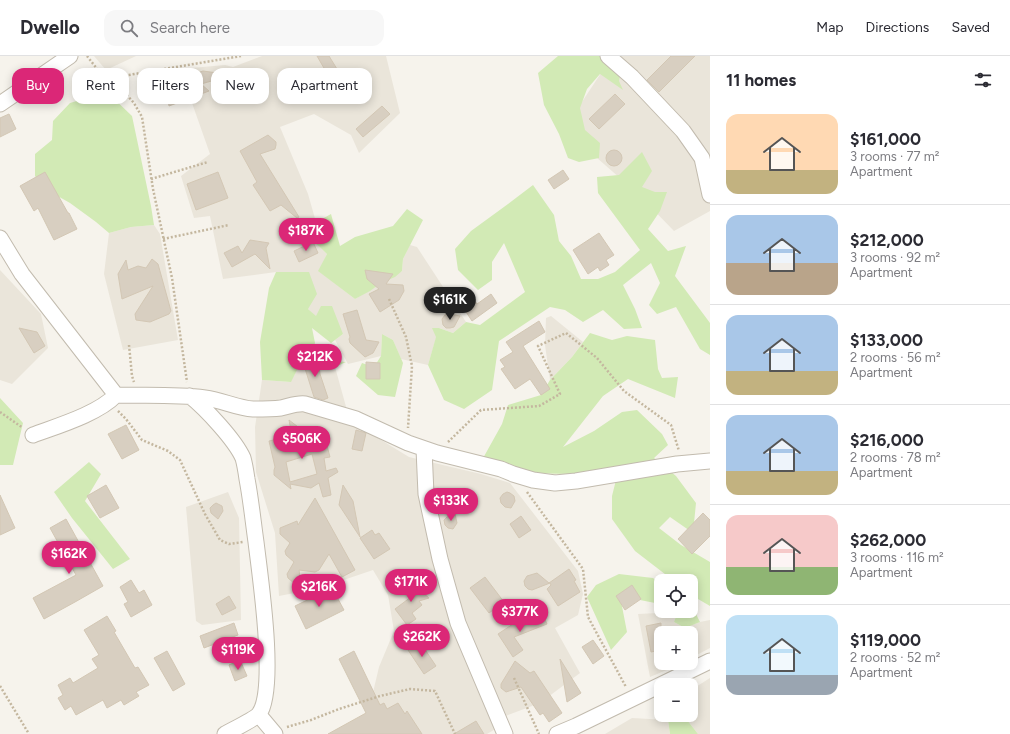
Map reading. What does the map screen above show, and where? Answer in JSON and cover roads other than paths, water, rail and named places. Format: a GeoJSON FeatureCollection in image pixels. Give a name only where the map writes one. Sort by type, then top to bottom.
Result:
{"type":"FeatureCollection","features":[{"type":"Feature","properties":{"kind":"street"},"geometry":{"type":"LineString","coordinates":[[0,104],[70,56]]}},
{"type":"Feature","properties":{"kind":"street"},"geometry":{"type":"LineString","coordinates":[[608,56],[632,77],[683,131],[702,158],[710,195]]}},
{"type":"Feature","properties":{"kind":"street"},"geometry":{"type":"LineString","coordinates":[[0,238],[22,274],[112,399]]}},
{"type":"Feature","properties":{"kind":"street"},"geometry":{"type":"LineString","coordinates":[[33,435],[77,418],[112,399],[160,395],[190,396],[207,398],[240,407],[251,408],[268,409],[290,406],[298,403],[305,404],[356,419],[408,443],[431,451],[501,469],[533,480],[555,483],[576,481],[682,463],[710,461]]}},
{"type":"Feature","properties":{"kind":"street"},"geometry":{"type":"LineString","coordinates":[[190,396],[202,406],[239,451],[243,460],[253,514],[264,607],[267,667],[264,703],[259,715],[225,734]]}},
{"type":"Feature","properties":{"kind":"street"},"geometry":{"type":"LineString","coordinates":[[431,451],[426,494],[440,559],[458,623],[505,734]]}},
{"type":"Feature","properties":{"kind":"street"},"geometry":{"type":"LineString","coordinates":[[557,734],[710,661]]}},
{"type":"Feature","properties":{"kind":"street"},"geometry":{"type":"LineString","coordinates":[[259,715],[280,731]]}}]}
